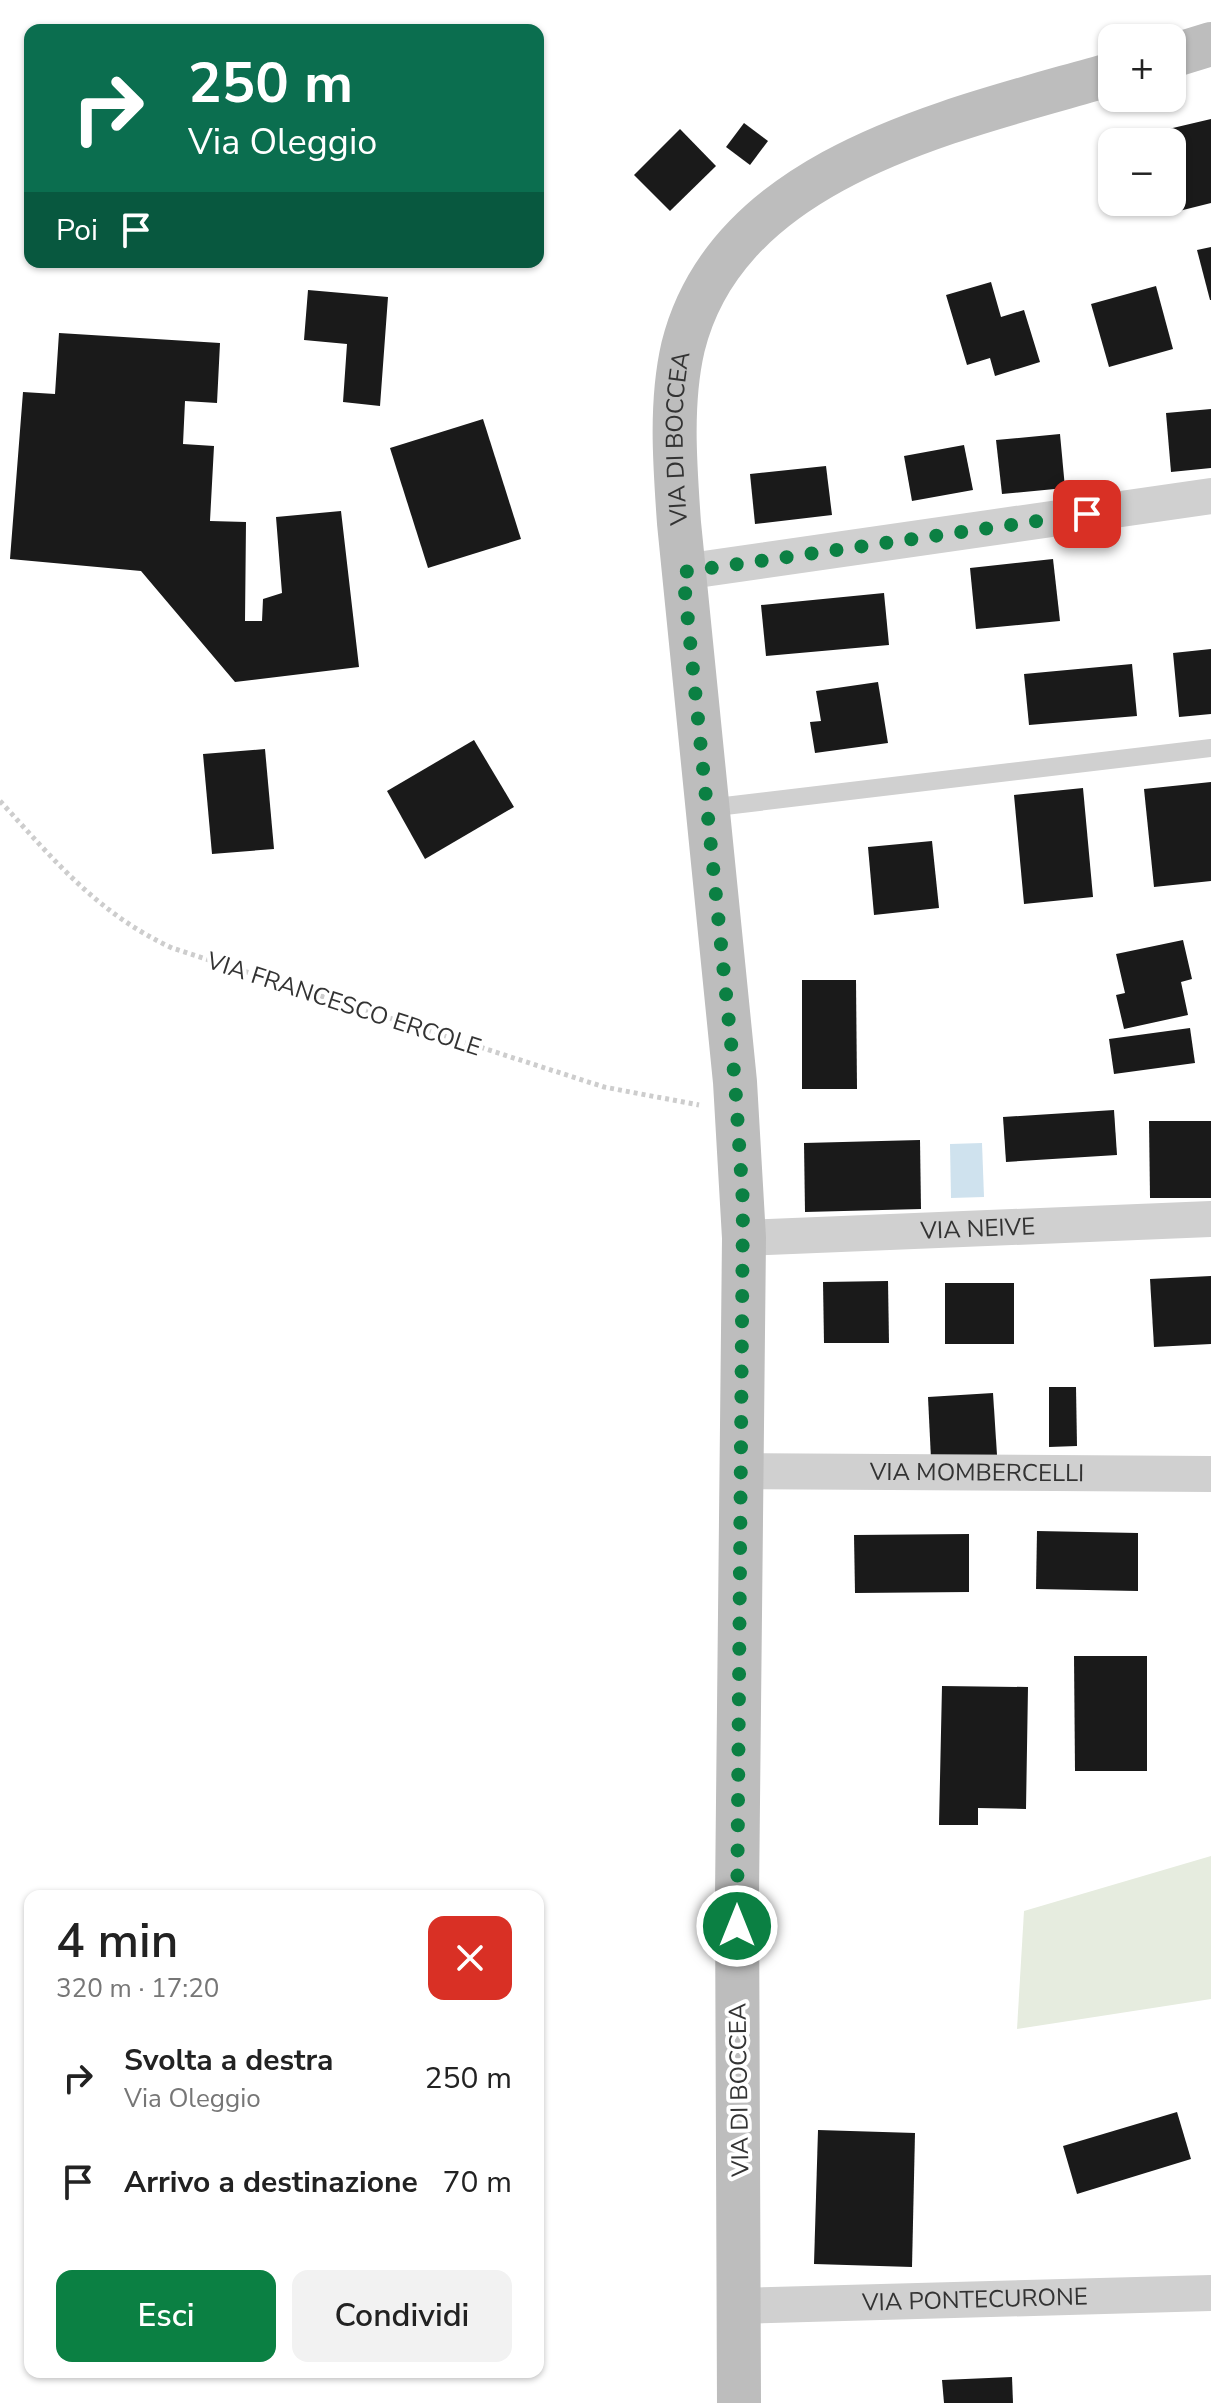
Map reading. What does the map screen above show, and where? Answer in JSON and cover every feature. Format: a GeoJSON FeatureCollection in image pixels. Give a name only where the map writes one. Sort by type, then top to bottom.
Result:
{"type":"FeatureCollection","features":[{"type":"Feature","properties":{"kind":"street"},"geometry":{"type":"LineString","coordinates":[[1186,52],[1211,44]]}},
{"type":"Feature","properties":{"kind":"street","name":"VIA DI BOCCEA"},"geometry":{"type":"LineString","coordinates":[[739,2403],[737,1896],[744,1238],[738,1111],[683,572],[676,442],[683,347],[702,296],[723,262],[749,231],[783,202],[822,178],[881,149],[938,126],[1098,78]]}},
{"type":"Feature","properties":{"kind":"street"},"geometry":{"type":"LineString","coordinates":[[683,572],[1211,496]]}},
{"type":"Feature","properties":{"kind":"street","name":"VIA NEIVE"},"geometry":{"type":"LineString","coordinates":[[744,1238],[1211,1219]]}},
{"type":"Feature","properties":{"kind":"street","name":"VIA MOMBERCELLI"},"geometry":{"type":"LineString","coordinates":[[741,1471],[1211,1474]]}},
{"type":"Feature","properties":{"kind":"street","name":"VIA PONTECURONE"},"geometry":{"type":"LineString","coordinates":[[739,2306],[1211,2293]]}},
{"type":"Feature","properties":{"kind":"lane"},"geometry":{"type":"LineString","coordinates":[[708,808],[1211,748]]}},
{"type":"Feature","properties":{"kind":"path","name":"VIA FRANCESCO ERCOLE"},"geometry":{"type":"LineString","coordinates":[[0,801],[80,889],[131,927],[172,948],[604,1087],[738,1111]]}},
{"type":"Feature","properties":{"kind":"shaded area"},"geometry":{"type":"Polygon","coordinates":[[[1211,1856],[1211,1999],[1017,2029],[1024,1911],[1211,1856]]]}},
{"type":"Feature","properties":{"kind":"water"},"geometry":{"type":"Polygon","coordinates":[[[982,1143],[984,1197],[951,1198],[950,1144],[982,1143]]]}},
{"type":"Feature","properties":{"kind":"building"},"geometry":{"type":"Polygon","coordinates":[[[1211,119],[1211,203],[1186,209],[1186,128],[1173,128],[1211,119]]]}},
{"type":"Feature","properties":{"kind":"building"},"geometry":{"type":"Polygon","coordinates":[[[744,123],[768,141],[750,165],[726,147],[744,123]]]}},
{"type":"Feature","properties":{"kind":"building"},"geometry":{"type":"Polygon","coordinates":[[[680,129],[716,166],[670,211],[634,175],[680,129]]]}},
{"type":"Feature","properties":{"kind":"building"},"geometry":{"type":"Polygon","coordinates":[[[1211,247],[1211,300],[1210,300],[1197,250],[1211,247]]]}},
{"type":"Feature","properties":{"kind":"building"},"geometry":{"type":"Polygon","coordinates":[[[991,282],[1001,317],[1024,310],[1040,362],[995,376],[990,358],[967,365],[946,295],[991,282]]]}},
{"type":"Feature","properties":{"kind":"building"},"geometry":{"type":"Polygon","coordinates":[[[1156,286],[1173,349],[1109,367],[1091,304],[1156,286]]]}},
{"type":"Feature","properties":{"kind":"building"},"geometry":{"type":"Polygon","coordinates":[[[308,290],[388,297],[380,406],[343,402],[347,344],[304,340],[308,290]]]}},
{"type":"Feature","properties":{"kind":"building"},"geometry":{"type":"Polygon","coordinates":[[[59,333],[220,343],[217,403],[185,401],[183,444],[214,446],[210,521],[246,522],[245,621],[262,621],[263,599],[282,593],[276,517],[341,511],[359,667],[235,682],[141,571],[10,559],[23,392],[55,394],[59,333]]]}},
{"type":"Feature","properties":{"kind":"building"},"geometry":{"type":"Polygon","coordinates":[[[1211,409],[1211,468],[1171,472],[1166,413],[1211,409]]]}},
{"type":"Feature","properties":{"kind":"building"},"geometry":{"type":"Polygon","coordinates":[[[483,419],[521,539],[428,568],[390,448],[483,419]]]}},
{"type":"Feature","properties":{"kind":"building"},"geometry":{"type":"Polygon","coordinates":[[[1060,434],[1065,488],[1002,494],[996,440],[1060,434]]]}},
{"type":"Feature","properties":{"kind":"building"},"geometry":{"type":"Polygon","coordinates":[[[964,445],[973,490],[912,501],[904,456],[964,445]]]}},
{"type":"Feature","properties":{"kind":"building"},"geometry":{"type":"Polygon","coordinates":[[[826,466],[832,515],[755,524],[750,474],[826,466]]]}},
{"type":"Feature","properties":{"kind":"building"},"geometry":{"type":"Polygon","coordinates":[[[1053,559],[1060,621],[976,629],[970,568],[1053,559]]]}},
{"type":"Feature","properties":{"kind":"building"},"geometry":{"type":"Polygon","coordinates":[[[884,593],[889,645],[766,656],[761,605],[884,593]]]}},
{"type":"Feature","properties":{"kind":"building"},"geometry":{"type":"Polygon","coordinates":[[[1211,649],[1211,714],[1179,717],[1173,653],[1211,649]]]}},
{"type":"Feature","properties":{"kind":"building"},"geometry":{"type":"Polygon","coordinates":[[[1132,664],[1137,716],[1029,725],[1024,674],[1132,664]]]}},
{"type":"Feature","properties":{"kind":"building"},"geometry":{"type":"Polygon","coordinates":[[[878,682],[888,743],[815,753],[810,722],[821,721],[816,691],[878,682]]]}},
{"type":"Feature","properties":{"kind":"building"},"geometry":{"type":"Polygon","coordinates":[[[474,740],[514,807],[425,859],[387,791],[474,740]]]}},
{"type":"Feature","properties":{"kind":"building"},"geometry":{"type":"Polygon","coordinates":[[[265,749],[274,849],[212,854],[203,754],[265,749]]]}},
{"type":"Feature","properties":{"kind":"building"},"geometry":{"type":"Polygon","coordinates":[[[1211,782],[1211,881],[1154,887],[1144,789],[1211,782]]]}},
{"type":"Feature","properties":{"kind":"building"},"geometry":{"type":"Polygon","coordinates":[[[1083,788],[1093,897],[1024,904],[1014,795],[1083,788]]]}},
{"type":"Feature","properties":{"kind":"building"},"geometry":{"type":"Polygon","coordinates":[[[932,841],[939,908],[874,915],[868,847],[932,841]]]}},
{"type":"Feature","properties":{"kind":"building"},"geometry":{"type":"Polygon","coordinates":[[[1183,940],[1192,979],[1181,982],[1188,1015],[1124,1029],[1116,995],[1125,993],[1116,954],[1183,940]]]}},
{"type":"Feature","properties":{"kind":"building"},"geometry":{"type":"Polygon","coordinates":[[[802,980],[856,980],[857,1089],[802,1089],[802,980]]]}},
{"type":"Feature","properties":{"kind":"building"},"geometry":{"type":"Polygon","coordinates":[[[1190,1028],[1195,1063],[1114,1074],[1109,1039],[1190,1028]]]}},
{"type":"Feature","properties":{"kind":"building"},"geometry":{"type":"Polygon","coordinates":[[[1114,1110],[1117,1155],[1006,1162],[1003,1117],[1114,1110]]]}},
{"type":"Feature","properties":{"kind":"building"},"geometry":{"type":"Polygon","coordinates":[[[1149,1121],[1211,1121],[1211,1198],[1150,1198],[1149,1121]]]}},
{"type":"Feature","properties":{"kind":"building"},"geometry":{"type":"Polygon","coordinates":[[[920,1140],[921,1209],[805,1212],[804,1143],[920,1140]]]}},
{"type":"Feature","properties":{"kind":"building"},"geometry":{"type":"Polygon","coordinates":[[[1211,1276],[1211,1344],[1154,1347],[1150,1279],[1211,1276]]]}},
{"type":"Feature","properties":{"kind":"building"},"geometry":{"type":"Polygon","coordinates":[[[888,1281],[889,1343],[824,1343],[823,1282],[888,1281]]]}},
{"type":"Feature","properties":{"kind":"building"},"geometry":{"type":"Polygon","coordinates":[[[945,1283],[1014,1283],[1014,1344],[945,1344],[945,1283]]]}},
{"type":"Feature","properties":{"kind":"building"},"geometry":{"type":"Polygon","coordinates":[[[1049,1387],[1076,1387],[1077,1446],[1049,1447],[1049,1387]]]}},
{"type":"Feature","properties":{"kind":"building"},"geometry":{"type":"Polygon","coordinates":[[[993,1393],[997,1455],[931,1459],[928,1397],[993,1393]]]}},
{"type":"Feature","properties":{"kind":"building"},"geometry":{"type":"Polygon","coordinates":[[[1037,1531],[1138,1533],[1138,1591],[1036,1589],[1037,1531]]]}},
{"type":"Feature","properties":{"kind":"building"},"geometry":{"type":"Polygon","coordinates":[[[969,1534],[969,1592],[855,1593],[854,1535],[969,1534]]]}},
{"type":"Feature","properties":{"kind":"building"},"geometry":{"type":"Polygon","coordinates":[[[1074,1656],[1147,1656],[1147,1771],[1075,1771],[1074,1656]]]}},
{"type":"Feature","properties":{"kind":"building"},"geometry":{"type":"Polygon","coordinates":[[[942,1686],[1028,1687],[1026,1809],[978,1808],[978,1825],[939,1825],[942,1686]]]}},
{"type":"Feature","properties":{"kind":"building"},"geometry":{"type":"Polygon","coordinates":[[[1177,2112],[1191,2159],[1077,2194],[1063,2146],[1177,2112]]]}},
{"type":"Feature","properties":{"kind":"building"},"geometry":{"type":"Polygon","coordinates":[[[818,2130],[915,2133],[912,2267],[814,2264],[818,2130]]]}},
{"type":"Feature","properties":{"kind":"building"},"geometry":{"type":"Polygon","coordinates":[[[1012,2377],[1013,2403],[944,2403],[942,2380],[1012,2377]]]}},
{"type":"Feature","properties":{"kind":"route"},"geometry":{"type":"LineString","coordinates":[[737,1926],[743,1203],[738,1111],[683,572],[1087,514]]}}]}
